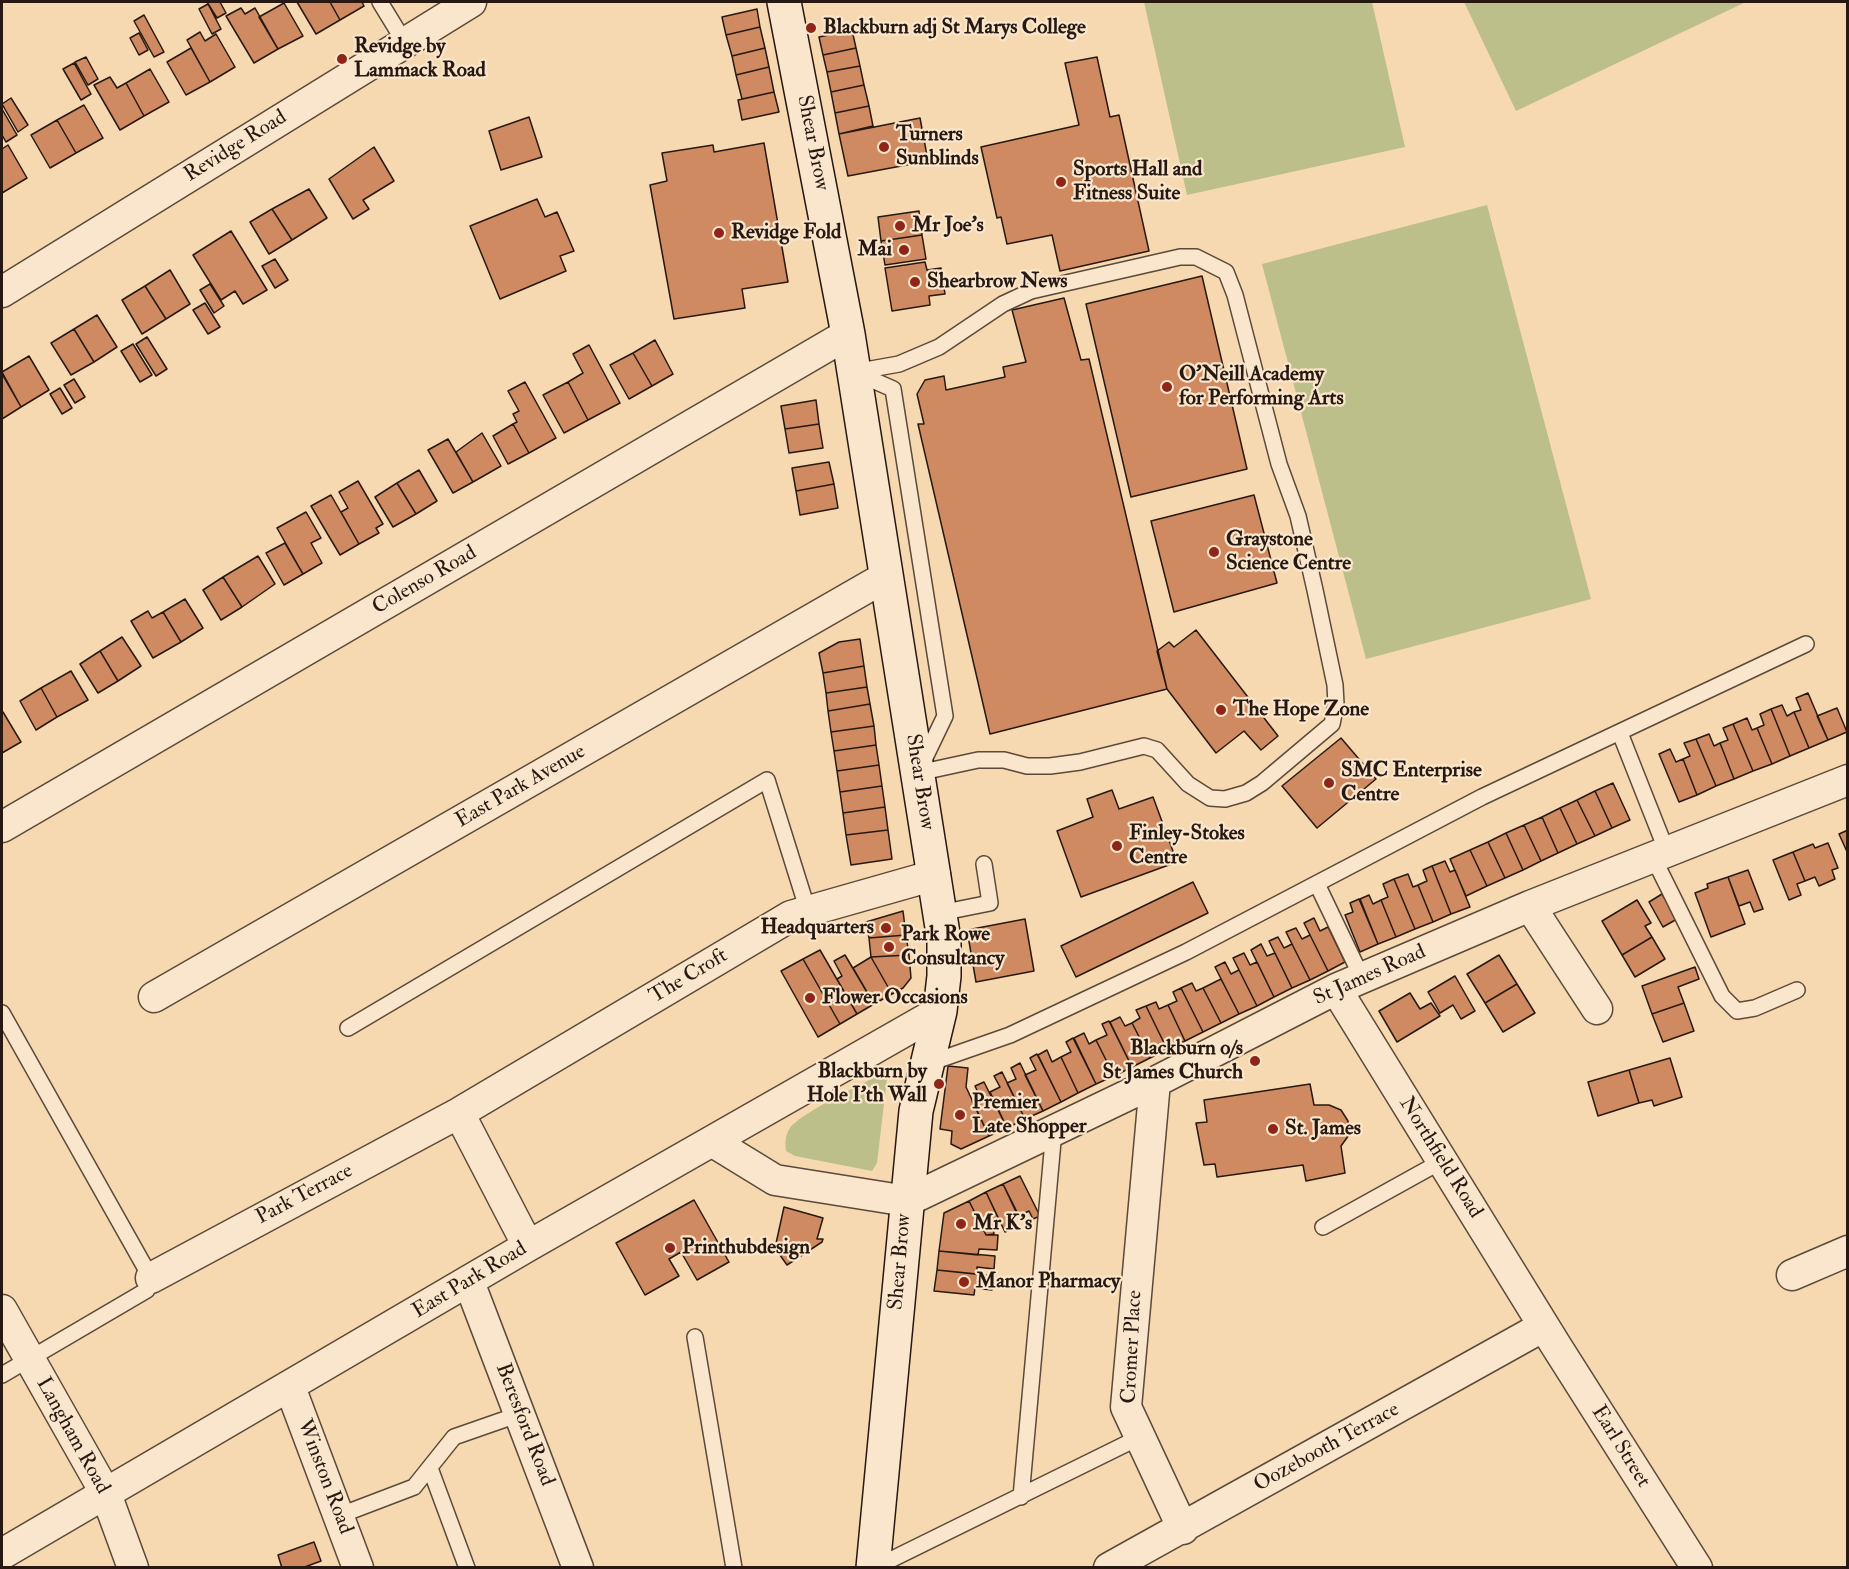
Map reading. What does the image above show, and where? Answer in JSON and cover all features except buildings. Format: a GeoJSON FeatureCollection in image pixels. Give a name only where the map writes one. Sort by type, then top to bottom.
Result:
{"type":"FeatureCollection","features":[{"type":"Feature","properties":{"kind":"main road","name":"Shear Brow"},"geometry":{"type":"LineString","coordinates":[[784,2],[848,334],[935,875],[944,976],[940,1011],[916,1111],[873,1568]]}},
{"type":"Feature","properties":{"kind":"street","name":"Revidge Road"},"geometry":{"type":"LineString","coordinates":[[2,292],[471,2]]}},
{"type":"Feature","properties":{"kind":"street","name":"Colenso Road"},"geometry":{"type":"LineString","coordinates":[[2,827],[848,334]]}},
{"type":"Feature","properties":{"kind":"street","name":"East Park Avenue"},"geometry":{"type":"LineString","coordinates":[[154,997],[886,576]]}},
{"type":"Feature","properties":{"kind":"street","name":"St James Road"},"geometry":{"type":"LineString","coordinates":[[907,1202],[1155,1082],[1349,983],[1530,906],[1848,780]]}},
{"type":"Feature","properties":{"kind":"street","name":"The Croft"},"geometry":{"type":"LineString","coordinates":[[459,1113],[791,916],[935,875]]}},
{"type":"Feature","properties":{"kind":"street"},"geometry":{"type":"LineString","coordinates":[[1530,906],[1597,1009]]}},
{"type":"Feature","properties":{"kind":"street","name":"Northfield Road"},"geometry":{"type":"LineString","coordinates":[[1349,983],[1442,1161],[1544,1326]]}},
{"type":"Feature","properties":{"kind":"street","name":"East Park Road"},"geometry":{"type":"LineString","coordinates":[[2,1554],[528,1246],[940,1011]]}},
{"type":"Feature","properties":{"kind":"street","name":"Cromer Place"},"geometry":{"type":"LineString","coordinates":[[1155,1082],[1126,1407],[1183,1529]]}},
{"type":"Feature","properties":{"kind":"street"},"geometry":{"type":"LineString","coordinates":[[459,1113],[528,1246]]}},
{"type":"Feature","properties":{"kind":"street","name":"Park Terrace"},"geometry":{"type":"LineString","coordinates":[[151,1278],[459,1113]]}},
{"type":"Feature","properties":{"kind":"street"},"geometry":{"type":"LineString","coordinates":[[713,1142],[775,1180],[907,1202]]}},
{"type":"Feature","properties":{"kind":"street"},"geometry":{"type":"LineString","coordinates":[[1792,1275],[1848,1251]]}},
{"type":"Feature","properties":{"kind":"street","name":"Beresford Road"},"geometry":{"type":"LineString","coordinates":[[470,1282],[578,1568]]}},
{"type":"Feature","properties":{"kind":"street","name":"Langham Road"},"geometry":{"type":"LineString","coordinates":[[2,1310],[106,1494],[133,1568]]}},
{"type":"Feature","properties":{"kind":"street","name":"Oozebooth Terrace"},"geometry":{"type":"LineString","coordinates":[[1109,1568],[1183,1529],[1544,1326]]}},
{"type":"Feature","properties":{"kind":"street","name":"Earl Street"},"geometry":{"type":"LineString","coordinates":[[1544,1326],[1697,1568]]}},
{"type":"Feature","properties":{"kind":"street","name":"Winston Road"},"geometry":{"type":"LineString","coordinates":[[290,1387],[358,1568]]}},
{"type":"Feature","properties":{"kind":"lane"},"geometry":{"type":"LineString","coordinates":[[380,2],[405,42]]}},
{"type":"Feature","properties":{"kind":"lane"},"geometry":{"type":"LineString","coordinates":[[854,372],[899,364],[939,347],[1003,304],[1031,291],[1180,257],[1196,257],[1226,272],[1235,295],[1279,464],[1298,516],[1332,666],[1336,704],[1332,724],[1262,783],[1246,793],[1225,799],[1210,798],[1188,784],[1157,750],[1144,746],[1080,762],[1050,766],[1027,766],[1004,760],[978,760],[918,773]]}},
{"type":"Feature","properties":{"kind":"lane"},"geometry":{"type":"LineString","coordinates":[[854,372],[893,389],[944,704],[945,716],[918,773]]}},
{"type":"Feature","properties":{"kind":"lane"},"geometry":{"type":"LineString","coordinates":[[927,1064],[1010,1035],[1186,952],[1482,797],[1806,644]]}},
{"type":"Feature","properties":{"kind":"lane"},"geometry":{"type":"LineString","coordinates":[[1620,733],[1660,854],[1722,996],[1737,1011],[1755,1008],[1797,990]]}},
{"type":"Feature","properties":{"kind":"lane"},"geometry":{"type":"LineString","coordinates":[[348,1028],[767,780],[808,911]]}},
{"type":"Feature","properties":{"kind":"lane"},"geometry":{"type":"LineString","coordinates":[[940,913],[990,903],[984,864]]}},
{"type":"Feature","properties":{"kind":"lane"},"geometry":{"type":"LineString","coordinates":[[1317,884],[1349,983]]}},
{"type":"Feature","properties":{"kind":"lane"},"geometry":{"type":"LineString","coordinates":[[2,1013],[151,1278],[147,1290],[2,1375]]}},
{"type":"Feature","properties":{"kind":"lane"},"geometry":{"type":"LineString","coordinates":[[1021,1497],[1054,1130]]}},
{"type":"Feature","properties":{"kind":"lane"},"geometry":{"type":"LineString","coordinates":[[1323,1227],[1442,1161]]}},
{"type":"Feature","properties":{"kind":"lane"},"geometry":{"type":"LineString","coordinates":[[695,1337],[734,1568]]}},
{"type":"Feature","properties":{"kind":"lane"},"geometry":{"type":"LineString","coordinates":[[338,1516],[414,1487],[454,1437],[519,1414]]}},
{"type":"Feature","properties":{"kind":"lane"},"geometry":{"type":"LineString","coordinates":[[873,1568],[1140,1437]]}},
{"type":"Feature","properties":{"kind":"lane"},"geometry":{"type":"LineString","coordinates":[[430,1468],[467,1568]]}},
{"type":"Feature","properties":{"kind":"green space"},"geometry":{"type":"Polygon","coordinates":[[[1144,2],[1372,2],[1405,147],[1187,195],[1144,2]]]}},
{"type":"Feature","properties":{"kind":"green space"},"geometry":{"type":"Polygon","coordinates":[[[1464,2],[1746,2],[1516,111],[1464,2]]]}},
{"type":"Feature","properties":{"kind":"green space"},"geometry":{"type":"Polygon","coordinates":[[[1487,205],[1591,599],[1366,659],[1262,264],[1487,205]]]}},
{"type":"Feature","properties":{"kind":"green space"},"geometry":{"type":"Polygon","coordinates":[[[888,1070],[877,1163],[872,1171],[795,1156],[786,1151],[787,1133],[797,1121],[888,1070]]]}},
{"type":"Feature","properties":{"kind":"place","name":"Blackburn adj St Marys College"},"geometry":{"type":"Point","coordinates":[811,28]}},
{"type":"Feature","properties":{"kind":"place","name":"Revidge by Lammack Road"},"geometry":{"type":"Point","coordinates":[342,59]}},
{"type":"Feature","properties":{"kind":"place","name":"Turners Sunblinds"},"geometry":{"type":"Point","coordinates":[884,147]}},
{"type":"Feature","properties":{"kind":"place","name":"Sports Hall and Fitness Suite"},"geometry":{"type":"Point","coordinates":[1061,182]}},
{"type":"Feature","properties":{"kind":"place","name":"Mr Joe's"},"geometry":{"type":"Point","coordinates":[900,226]}},
{"type":"Feature","properties":{"kind":"place","name":"Revidge Fold"},"geometry":{"type":"Point","coordinates":[719,233]}},
{"type":"Feature","properties":{"kind":"place","name":"Mai"},"geometry":{"type":"Point","coordinates":[904,250]}},
{"type":"Feature","properties":{"kind":"place","name":"Shearbrow News"},"geometry":{"type":"Point","coordinates":[915,282]}},
{"type":"Feature","properties":{"kind":"place","name":"O'Neill Academy for Performing Arts"},"geometry":{"type":"Point","coordinates":[1167,387]}},
{"type":"Feature","properties":{"kind":"place","name":"Graystone Science Centre"},"geometry":{"type":"Point","coordinates":[1214,552]}},
{"type":"Feature","properties":{"kind":"place","name":"The Hope Zone"},"geometry":{"type":"Point","coordinates":[1221,710]}},
{"type":"Feature","properties":{"kind":"place","name":"SMC Enterprise Centre"},"geometry":{"type":"Point","coordinates":[1329,783]}},
{"type":"Feature","properties":{"kind":"place","name":"Finley-Stokes Centre"},"geometry":{"type":"Point","coordinates":[1117,846]}},
{"type":"Feature","properties":{"kind":"place","name":"Headquarters"},"geometry":{"type":"Point","coordinates":[886,928]}},
{"type":"Feature","properties":{"kind":"place","name":"Park Rowe Consultancy"},"geometry":{"type":"Point","coordinates":[889,947]}},
{"type":"Feature","properties":{"kind":"place","name":"Flower Occasions"},"geometry":{"type":"Point","coordinates":[810,998]}},
{"type":"Feature","properties":{"kind":"place","name":"Blackburn o/s St James Church"},"geometry":{"type":"Point","coordinates":[1255,1061]}},
{"type":"Feature","properties":{"kind":"place","name":"Blackburn by Hole I'th Wall"},"geometry":{"type":"Point","coordinates":[939,1084]}},
{"type":"Feature","properties":{"kind":"place","name":"Premier Late Shopper"},"geometry":{"type":"Point","coordinates":[960,1115]}},
{"type":"Feature","properties":{"kind":"place","name":"St. James"},"geometry":{"type":"Point","coordinates":[1273,1129]}},
{"type":"Feature","properties":{"kind":"place","name":"Mr K's"},"geometry":{"type":"Point","coordinates":[961,1224]}},
{"type":"Feature","properties":{"kind":"place","name":"Printhubdesign"},"geometry":{"type":"Point","coordinates":[670,1248]}},
{"type":"Feature","properties":{"kind":"place","name":"Manor Pharmacy"},"geometry":{"type":"Point","coordinates":[964,1282]}}]}
